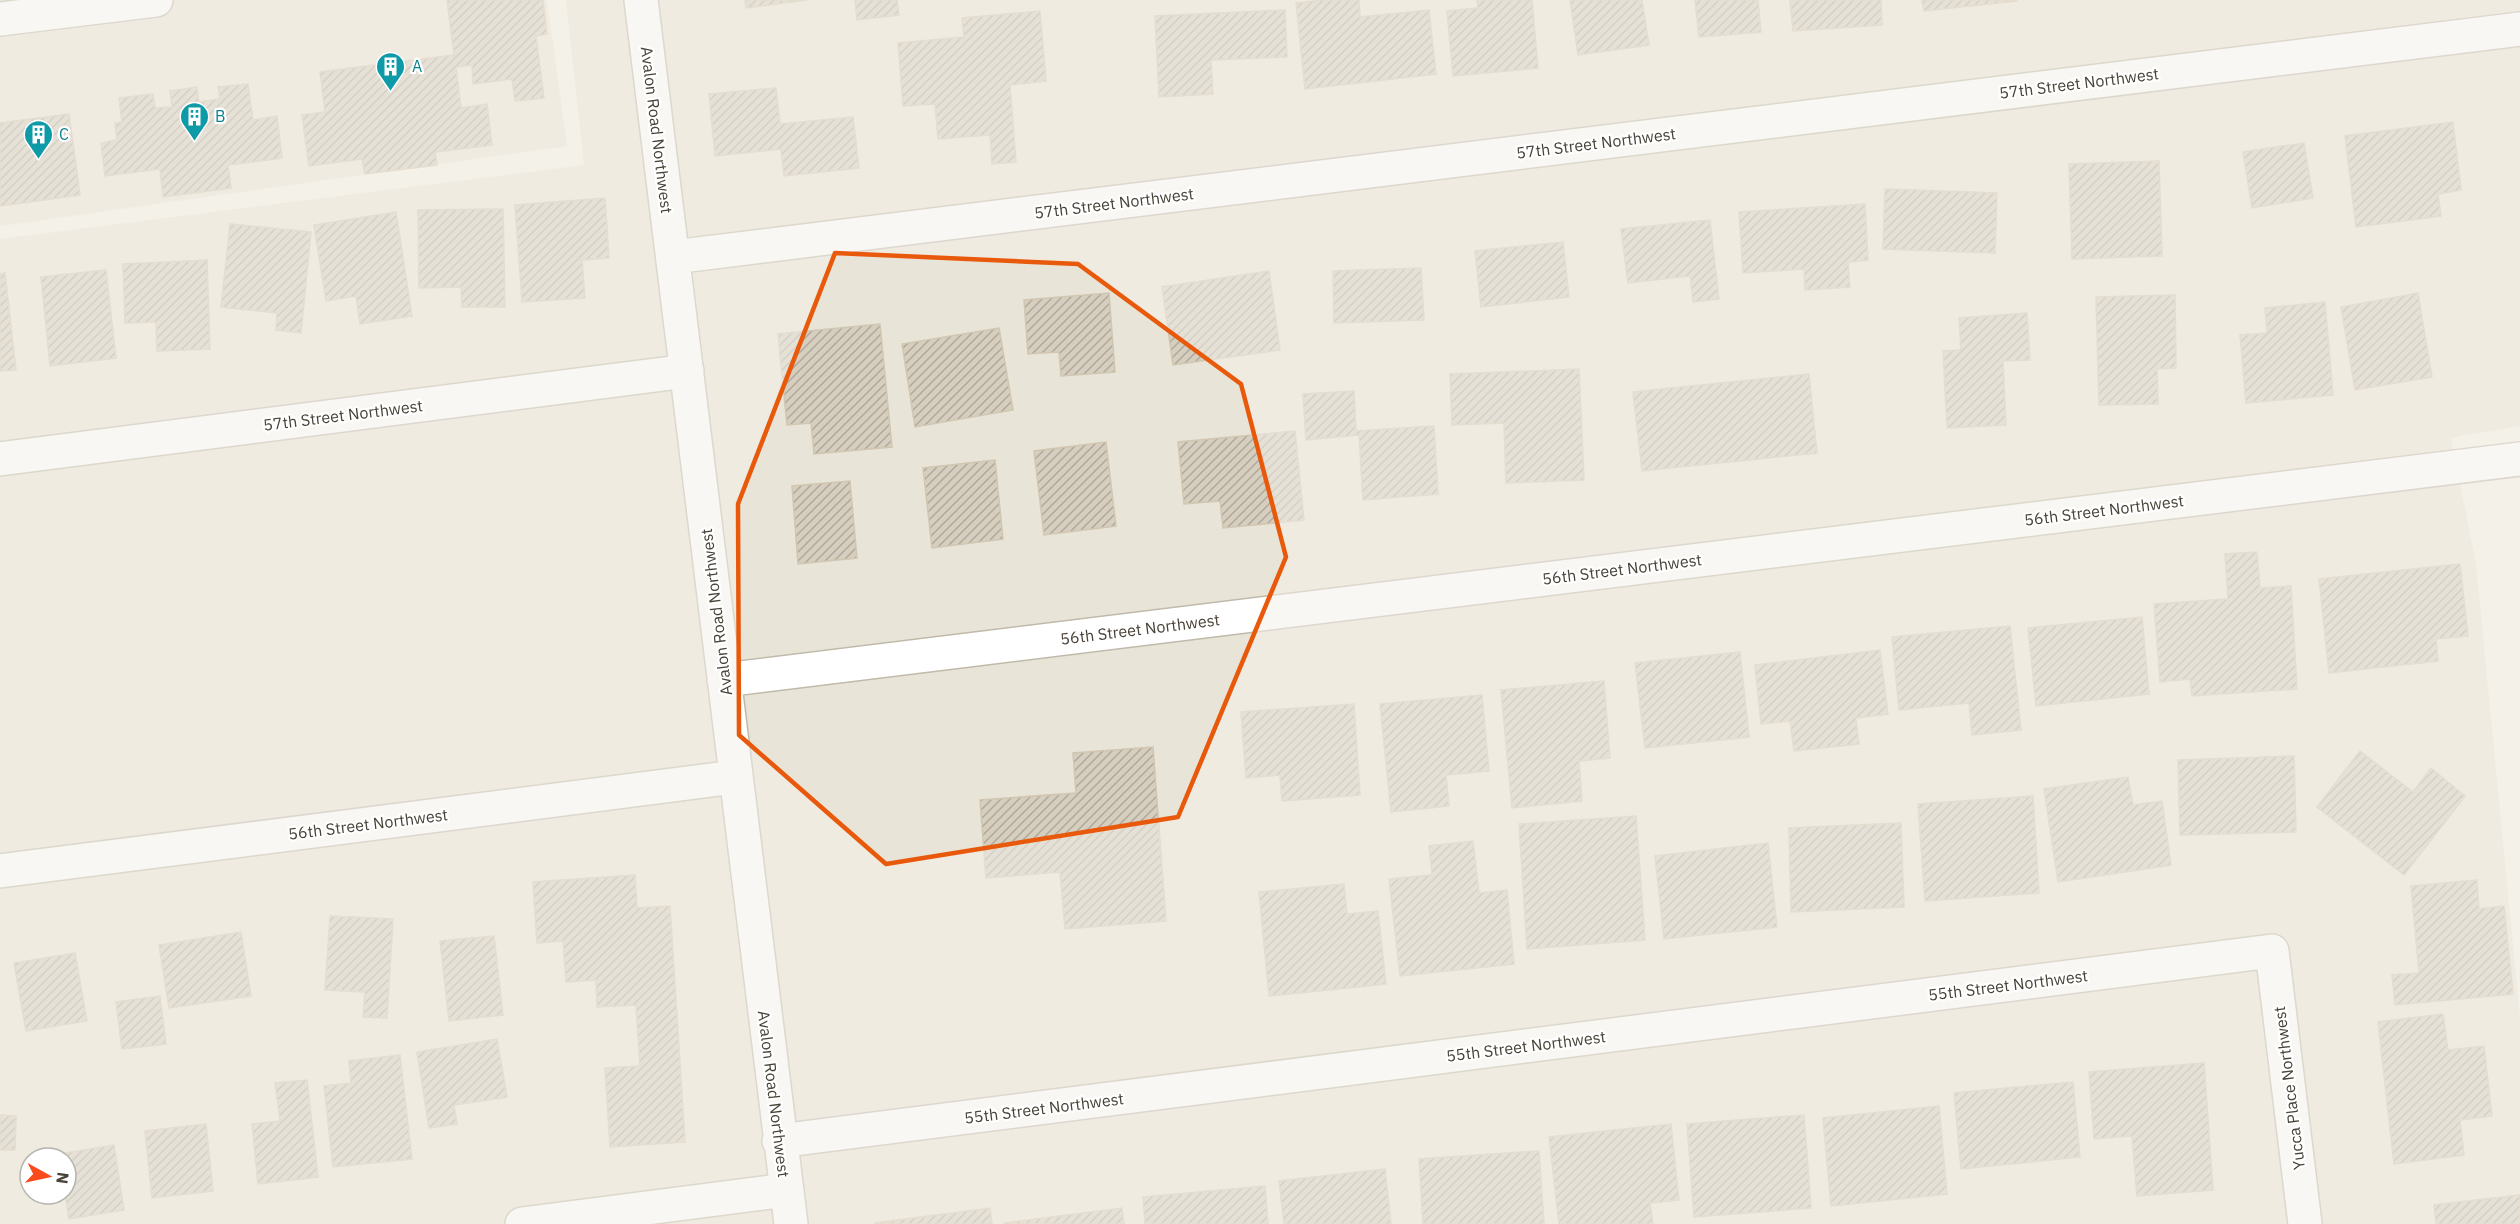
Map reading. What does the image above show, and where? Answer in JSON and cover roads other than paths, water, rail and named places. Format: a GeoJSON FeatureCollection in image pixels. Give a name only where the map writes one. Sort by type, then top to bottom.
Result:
{"type":"FeatureCollection","features":[{"type":"Feature","properties":{"kind":"street"},"geometry":{"type":"LineString","coordinates":[[0,19],[156,0]]}},
{"type":"Feature","properties":{"kind":"street","name":"Avalon Road Northwest"},"geometry":{"type":"LineString","coordinates":[[641,0],[779,1141],[791,1224]]}},
{"type":"Feature","properties":{"kind":"street","name":"57th Street Northwest"},"geometry":{"type":"LineString","coordinates":[[673,257],[2520,29]]}},
{"type":"Feature","properties":{"kind":"street","name":"57th Street Northwest"},"geometry":{"type":"LineString","coordinates":[[0,459],[687,371]]}},
{"type":"Feature","properties":{"kind":"street","name":"56th Street Northwest"},"geometry":{"type":"LineString","coordinates":[[724,680],[2520,459]]}},
{"type":"Feature","properties":{"kind":"street","name":"56th Street Northwest"},"geometry":{"type":"LineString","coordinates":[[0,871],[735,777]]}},
{"type":"Feature","properties":{"kind":"street","name":"55th Street Northwest"},"geometry":{"type":"LineString","coordinates":[[779,1141],[2272,951]]}},
{"type":"Feature","properties":{"kind":"street","name":"Yucca Place Northwest"},"geometry":{"type":"LineString","coordinates":[[2272,951],[2305,1224]]}},
{"type":"Feature","properties":{"kind":"street"},"geometry":{"type":"LineString","coordinates":[[522,1224],[786,1190]]}},
{"type":"Feature","properties":{"kind":"place","name":"A"},"geometry":{"type":"Point","coordinates":[391,92]}},
{"type":"Feature","properties":{"kind":"place","name":"B"},"geometry":{"type":"Point","coordinates":[194,142]}},
{"type":"Feature","properties":{"kind":"place","name":"C"},"geometry":{"type":"Point","coordinates":[38,160]}}]}
